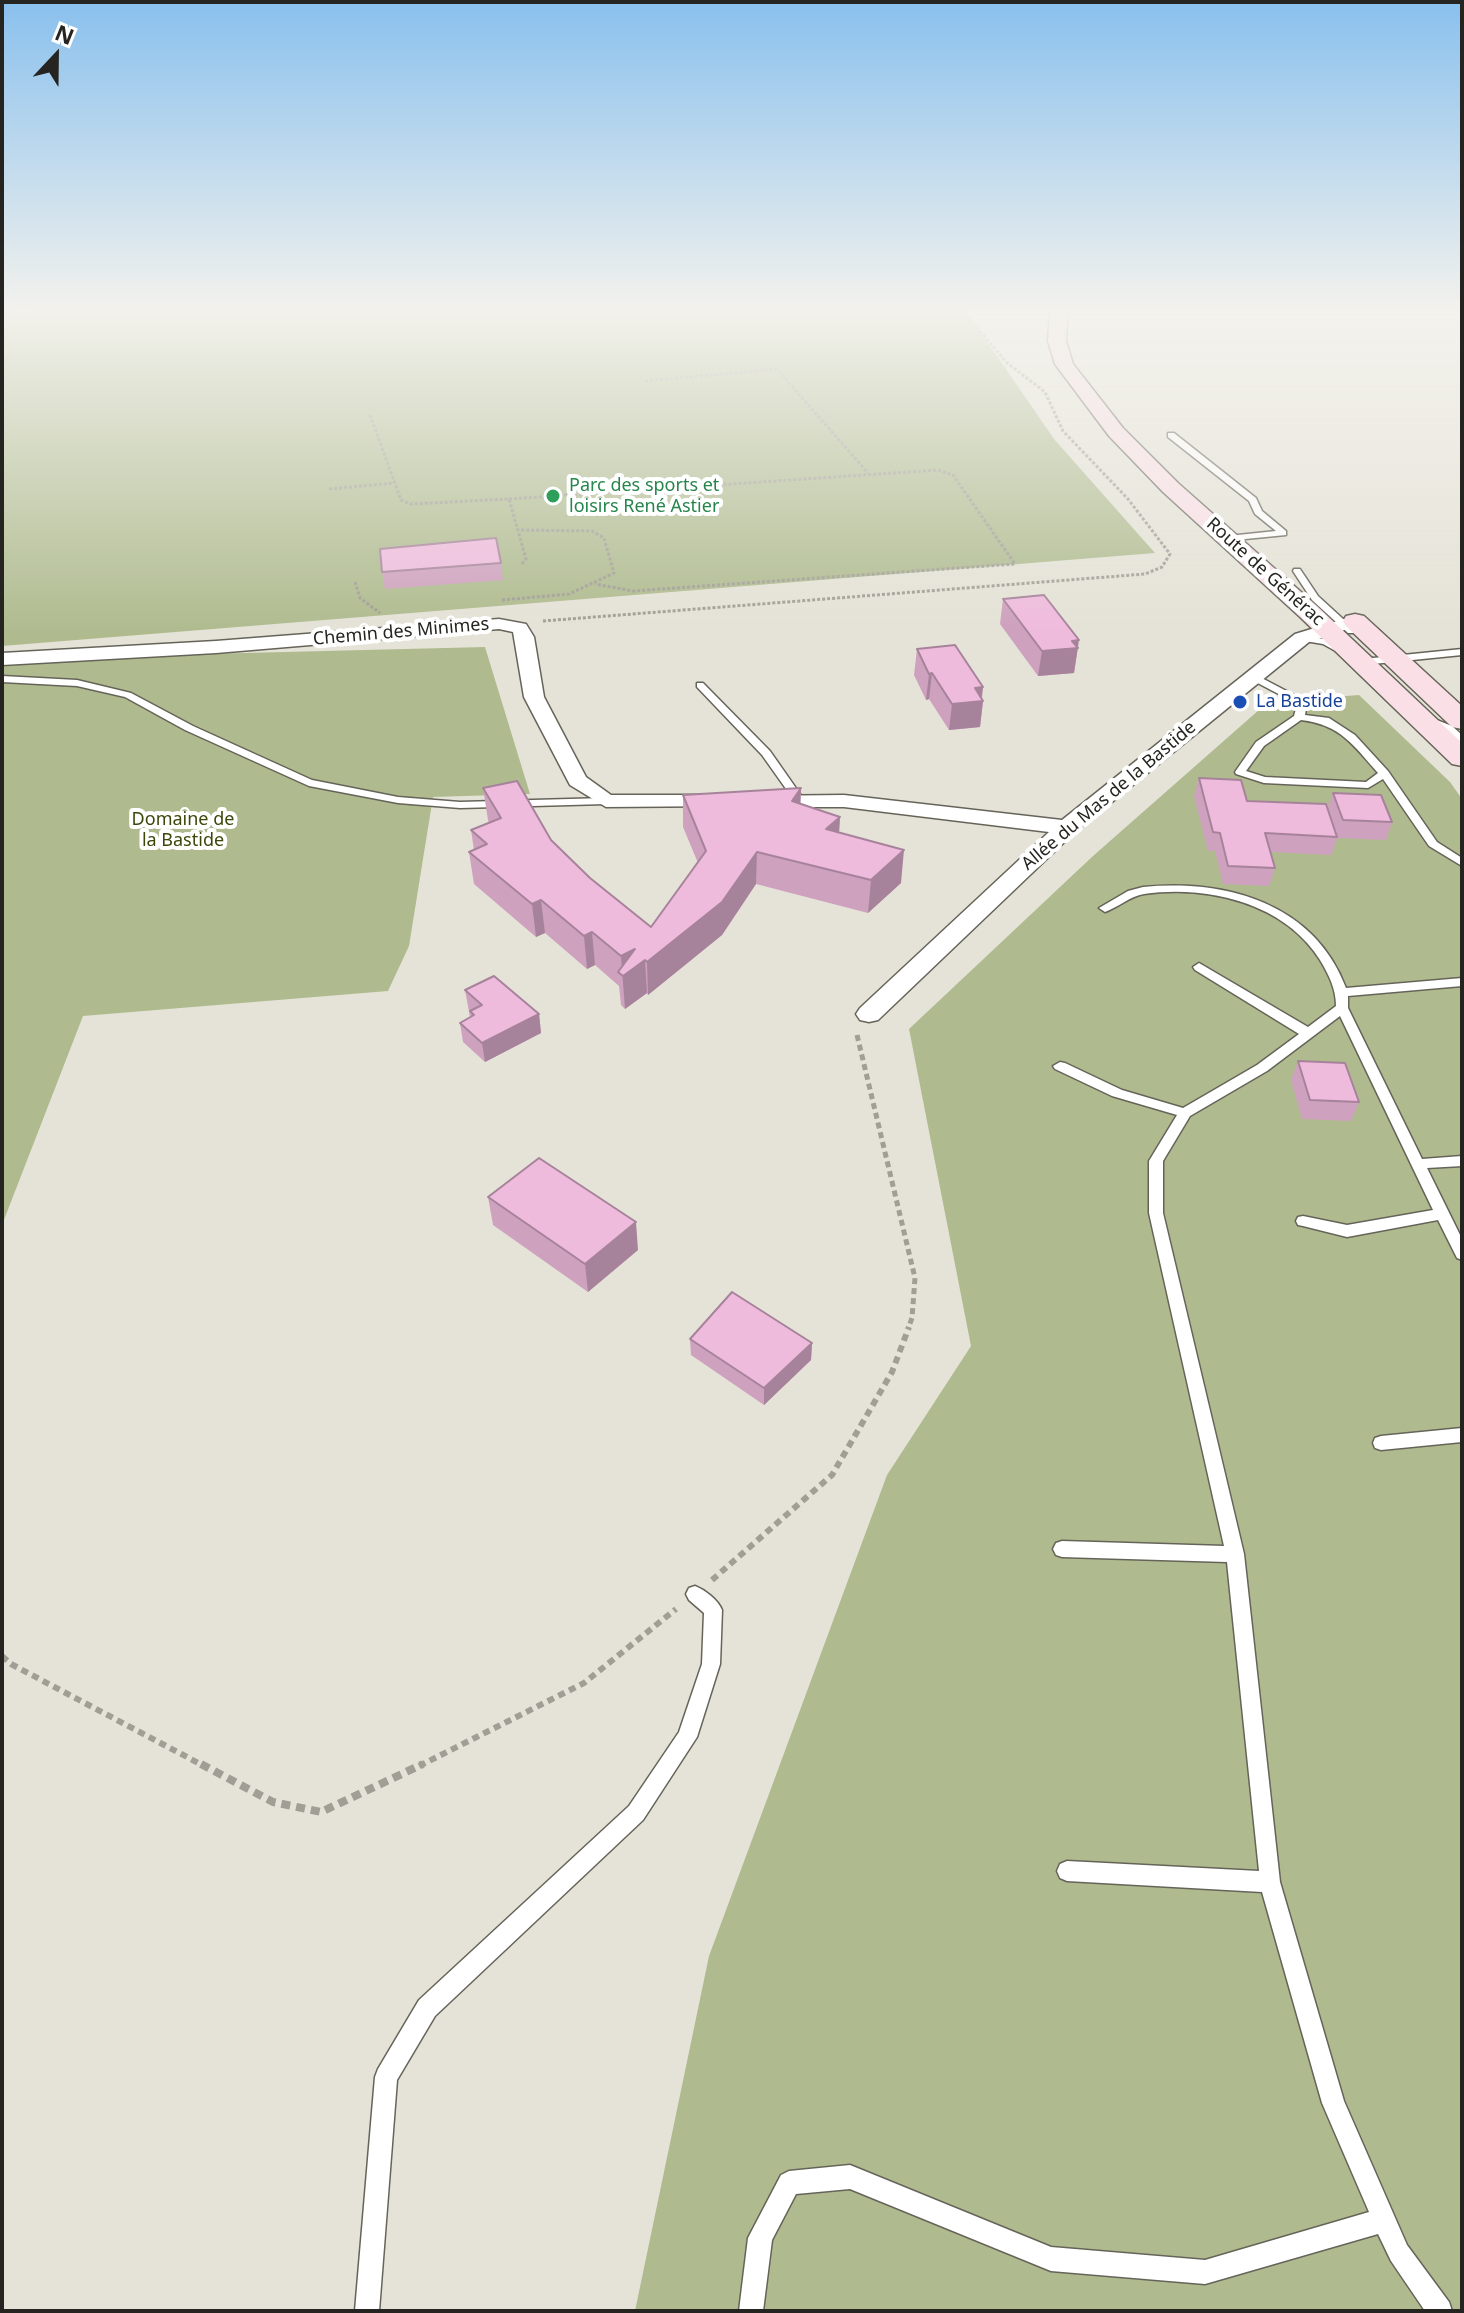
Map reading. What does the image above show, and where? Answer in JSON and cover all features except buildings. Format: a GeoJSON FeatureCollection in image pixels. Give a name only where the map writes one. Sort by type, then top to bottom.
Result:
{"type":"FeatureCollection","features":[{"type":"Feature","properties":{"kind":"street","name":"Route de Générac"},"geometry":{"type":"LineString","coordinates":[[1104,416],[1182,497],[1239,538],[1297,571],[1382,660],[1462,722]]}},
{"type":"Feature","properties":{"kind":"street","name":"Route de Générac"},"geometry":{"type":"LineString","coordinates":[[1112,416],[1239,538],[1324,630],[1382,660],[1415,713],[1462,761]]}},
{"type":"Feature","properties":{"kind":"street","name":"Chemin des Minimes"},"geometry":{"type":"LineString","coordinates":[[2,659],[216,647],[499,624],[520,628],[525,637],[534,697],[577,781],[606,801]]}},
{"type":"Feature","properties":{"kind":"street","name":"Allée du Mas de la Bastide"},"geometry":{"type":"LineString","coordinates":[[869,1014],[1067,827],[1253,677],[1324,630]]}},
{"type":"Feature","properties":{"kind":"street"},"geometry":{"type":"LineString","coordinates":[[606,801],[844,801],[1067,827]]}},
{"type":"Feature","properties":{"kind":"lane"},"geometry":{"type":"LineString","coordinates":[[1171,435],[1253,500],[1258,512],[1283,533],[1239,538]]}},
{"type":"Feature","properties":{"kind":"lane"},"geometry":{"type":"LineString","coordinates":[[1297,571],[1315,598],[1326,642],[1350,656],[1462,761]]}},
{"type":"Feature","properties":{"kind":"lane"},"geometry":{"type":"LineString","coordinates":[[1382,660],[1462,652]]}},
{"type":"Feature","properties":{"kind":"lane"},"geometry":{"type":"LineString","coordinates":[[1253,677],[1293,698],[1301,709],[1299,717],[1260,744],[1240,772],[1264,780],[1368,785],[1384,773]]}},
{"type":"Feature","properties":{"kind":"lane"},"geometry":{"type":"LineString","coordinates":[[2,679],[77,683],[128,695],[189,728],[309,783],[398,800],[460,805],[606,801]]}},
{"type":"Feature","properties":{"kind":"lane"},"geometry":{"type":"LineString","coordinates":[[700,685],[766,753],[800,801]]}},
{"type":"Feature","properties":{"kind":"lane"},"geometry":{"type":"LineString","coordinates":[[1415,713],[1448,728],[1462,740]]}},
{"type":"Feature","properties":{"kind":"lane"},"geometry":{"type":"LineString","coordinates":[[1299,717],[1325,720],[1351,737],[1384,773],[1433,844],[1462,863]]}},
{"type":"Feature","properties":{"kind":"lane"},"geometry":{"type":"LineString","coordinates":[[1105,908],[1133,893],[1213,891],[1260,903],[1294,922],[1316,942],[1462,1254]]}},
{"type":"Feature","properties":{"kind":"lane"},"geometry":{"type":"LineString","coordinates":[[1199,967],[1308,1033]]}},
{"type":"Feature","properties":{"kind":"lane"},"geometry":{"type":"LineString","coordinates":[[1440,2311],[1399,2253],[1333,2103],[1270,1882],[1235,1554],[1156,1213],[1156,1161],[1185,1113],[1262,1068],[1308,1033],[1342,1000],[1462,982]]}},
{"type":"Feature","properties":{"kind":"lane"},"geometry":{"type":"LineString","coordinates":[[1060,1066],[1117,1093],[1185,1113]]}},
{"type":"Feature","properties":{"kind":"lane"},"geometry":{"type":"LineString","coordinates":[[1418,1164],[1462,1161]]}},
{"type":"Feature","properties":{"kind":"lane"},"geometry":{"type":"LineString","coordinates":[[1303,1221],[1347,1231],[1443,1214]]}},
{"type":"Feature","properties":{"kind":"lane"},"geometry":{"type":"LineString","coordinates":[[1381,1443],[1462,1435]]}},
{"type":"Feature","properties":{"kind":"lane"},"geometry":{"type":"LineString","coordinates":[[1062,1549],[1235,1554]]}},
{"type":"Feature","properties":{"kind":"lane"},"geometry":{"type":"LineString","coordinates":[[367,2311],[386,2077],[427,2008],[636,1813],[687,1737],[711,1664],[713,1610],[695,1594]]}},
{"type":"Feature","properties":{"kind":"lane"},"geometry":{"type":"LineString","coordinates":[[1067,1871],[1270,1882]]}},
{"type":"Feature","properties":{"kind":"lane"},"geometry":{"type":"LineString","coordinates":[[751,2311],[760,2238],[789,2183],[850,2177],[1051,2259],[1205,2272],[1384,2220]]}},
{"type":"Feature","properties":{"kind":"path"},"geometry":{"type":"LineString","coordinates":[[370,416],[401,500],[411,504],[938,470],[953,475],[1015,564],[633,591],[595,584]]}},
{"type":"Feature","properties":{"kind":"path"},"geometry":{"type":"LineString","coordinates":[[819,416],[869,473]]}},
{"type":"Feature","properties":{"kind":"path"},"geometry":{"type":"LineString","coordinates":[[499,624],[1145,574],[1162,567],[1170,554],[1136,510],[1063,431],[1056,416]]}},
{"type":"Feature","properties":{"kind":"path"},"geometry":{"type":"LineString","coordinates":[[329,489],[394,483]]}},
{"type":"Feature","properties":{"kind":"path"},"geometry":{"type":"LineString","coordinates":[[509,499],[526,559],[522,564]]}},
{"type":"Feature","properties":{"kind":"path"},"geometry":{"type":"LineString","coordinates":[[490,601],[569,594],[614,573],[604,538],[592,531],[517,530]]}},
{"type":"Feature","properties":{"kind":"path"},"geometry":{"type":"LineString","coordinates":[[355,582],[360,598],[382,614],[382,633]]}},
{"type":"Feature","properties":{"kind":"path"},"geometry":{"type":"LineString","coordinates":[[2,1656],[11,1664],[273,1802],[321,1812],[584,1683],[695,1594],[832,1475],[892,1372],[912,1318],[915,1278],[859,1053],[857,1031],[869,1014]]}},
{"type":"Feature","properties":{"kind":"green space","name":"Parc des sports et loisirs René Astier"},"geometry":{"type":"Polygon","coordinates":[[[2,416],[1038,416],[1054,439],[1155,553],[2,646],[2,416]]]}},
{"type":"Feature","properties":{"kind":"green space","name":"Domaine de la Bastide"},"geometry":{"type":"Polygon","coordinates":[[[485,647],[530,794],[433,797],[409,946],[388,991],[83,1016],[2,1225],[2,659],[485,647]]]}},
{"type":"Feature","properties":{"kind":"green space"},"geometry":{"type":"Polygon","coordinates":[[[1359,695],[1450,782],[1462,799],[1462,2311],[635,2311],[709,1956],[887,1475],[971,1346],[909,1029],[1093,856],[1268,702],[1359,695]]]}},
{"type":"Feature","properties":{"kind":"place","name":"Parc des sports et loisirs René Astier"},"geometry":{"type":"Point","coordinates":[553,496]}},
{"type":"Feature","properties":{"kind":"place","name":"La Bastide"},"geometry":{"type":"Point","coordinates":[1240,702]}}]}
